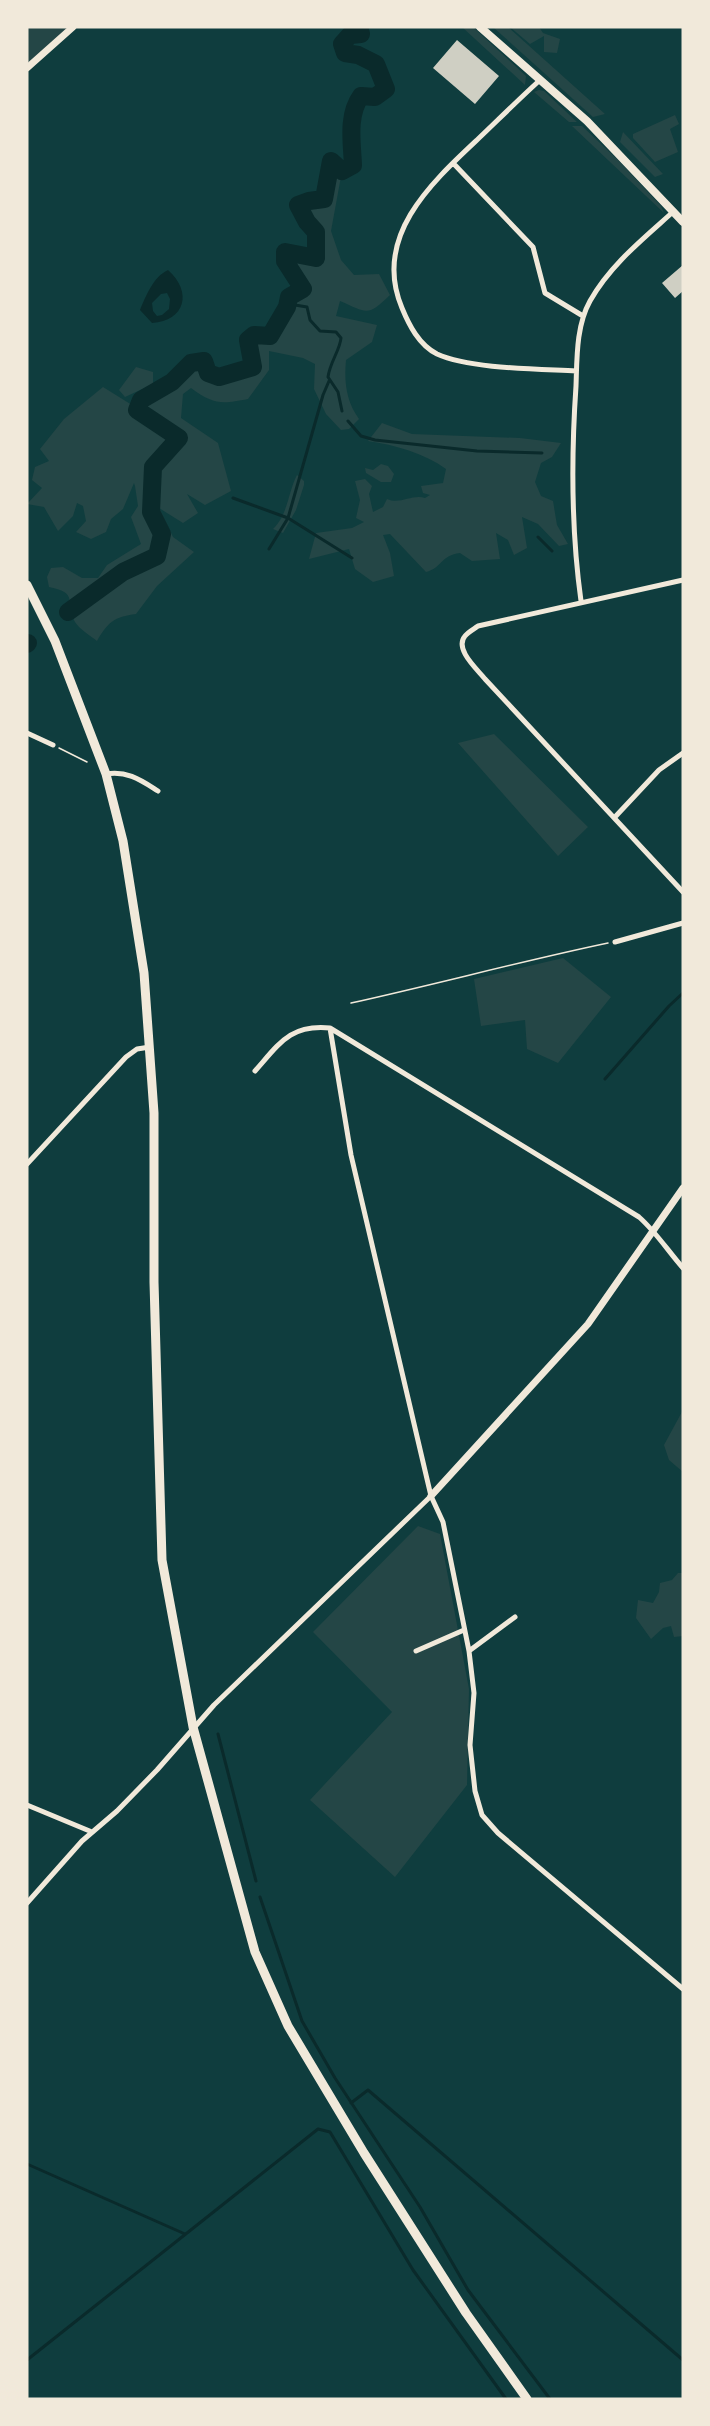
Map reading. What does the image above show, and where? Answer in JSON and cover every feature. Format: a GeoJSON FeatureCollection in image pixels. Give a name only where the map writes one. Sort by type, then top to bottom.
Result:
{"type":"FeatureCollection","features":[{"type":"Feature","properties":{"kind":"highway"},"geometry":{"type":"LineString","coordinates":[[27,585],[55,641],[92,733],[106,774],[123,841],[144,973],[154,1113],[155,1327],[162,1560],[193,1727],[255,1952],[288,2026],[364,2153],[466,2313],[527,2399]]}},
{"type":"Feature","properties":{"kind":"main road"},"geometry":{"type":"LineString","coordinates":[[480,27],[587,121],[683,222]]}},
{"type":"Feature","properties":{"kind":"street"},"geometry":{"type":"LineString","coordinates":[[27,68],[73,27]]}},
{"type":"Feature","properties":{"kind":"street"},"geometry":{"type":"LineString","coordinates":[[540,80],[453,162],[429,187],[418,203],[403,227],[394,254],[396,294],[412,331],[435,353],[460,361],[576,371]]}},
{"type":"Feature","properties":{"kind":"street"},"geometry":{"type":"LineString","coordinates":[[453,162],[533,247],[545,294],[583,316]]}},
{"type":"Feature","properties":{"kind":"street"},"geometry":{"type":"LineString","coordinates":[[581,602],[572,506],[572,450],[576,371],[583,316],[595,294],[618,264],[674,211]]}},
{"type":"Feature","properties":{"kind":"street"},"geometry":{"type":"LineString","coordinates":[[683,580],[478,626],[465,636],[462,643],[465,654],[485,679],[683,892]]}},
{"type":"Feature","properties":{"kind":"street"},"geometry":{"type":"LineString","coordinates":[[27,733],[53,745]]}},
{"type":"Feature","properties":{"kind":"street"},"geometry":{"type":"LineString","coordinates":[[615,817],[659,770],[683,753]]}},
{"type":"Feature","properties":{"kind":"street"},"geometry":{"type":"LineString","coordinates":[[106,774],[116,772],[137,777],[158,791]]}},
{"type":"Feature","properties":{"kind":"street"},"geometry":{"type":"LineString","coordinates":[[615,942],[683,923]]}},
{"type":"Feature","properties":{"kind":"street"},"geometry":{"type":"LineString","coordinates":[[255,1071],[287,1036],[314,1026],[330,1028],[639,1217],[653,1230],[683,1268]]}},
{"type":"Feature","properties":{"kind":"street"},"geometry":{"type":"LineString","coordinates":[[330,1028],[351,1155],[430,1496],[443,1522],[469,1651],[474,1693],[470,1745],[475,1791],[482,1815],[525,1856],[683,1989]]}},
{"type":"Feature","properties":{"kind":"street"},"geometry":{"type":"LineString","coordinates":[[27,1163],[126,1057],[137,1049],[150,1047]]}},
{"type":"Feature","properties":{"kind":"street"},"geometry":{"type":"LineString","coordinates":[[27,1903],[92,1832],[157,1770],[193,1727],[430,1496],[588,1324],[683,1188]]}},
{"type":"Feature","properties":{"kind":"street"},"geometry":{"type":"LineString","coordinates":[[469,1651],[515,1617]]}},
{"type":"Feature","properties":{"kind":"street"},"geometry":{"type":"LineString","coordinates":[[416,1651],[464,1630]]}},
{"type":"Feature","properties":{"kind":"street"},"geometry":{"type":"LineString","coordinates":[[27,1805],[92,1832]]}},
{"type":"Feature","properties":{"kind":"path"},"geometry":{"type":"LineString","coordinates":[[53,745],[87,762]]}},
{"type":"Feature","properties":{"kind":"path"},"geometry":{"type":"LineString","coordinates":[[351,1003],[471,976],[531,959],[615,942]]}},
{"type":"Feature","properties":{"kind":"shaded area"},"geometry":{"type":"Polygon","coordinates":[[[27,27],[73,27],[27,68],[27,27]]]}},
{"type":"Feature","properties":{"kind":"shaded area"},"geometry":{"type":"Polygon","coordinates":[[[462,27],[473,27],[526,76],[525,85],[462,27]]]}},
{"type":"Feature","properties":{"kind":"shaded area"},"geometry":{"type":"Polygon","coordinates":[[[493,27],[508,27],[605,114],[593,117],[493,27]]]}},
{"type":"Feature","properties":{"kind":"shaded area"},"geometry":{"type":"Polygon","coordinates":[[[510,27],[539,27],[543,33],[560,39],[557,53],[544,52],[544,36],[530,44],[510,27]]]}},
{"type":"Feature","properties":{"kind":"shaded area"},"geometry":{"type":"Polygon","coordinates":[[[544,91],[577,122],[569,122],[534,92],[544,91]]]}},
{"type":"Feature","properties":{"kind":"shaded area"},"geometry":{"type":"Polygon","coordinates":[[[675,115],[679,124],[670,129],[678,152],[655,162],[633,138],[633,134],[675,115]]]}},
{"type":"Feature","properties":{"kind":"shaded area"},"geometry":{"type":"Polygon","coordinates":[[[572,126],[582,126],[617,159],[661,206],[664,213],[572,126]]]}},
{"type":"Feature","properties":{"kind":"shaded area"},"geometry":{"type":"Polygon","coordinates":[[[623,132],[663,174],[655,177],[620,142],[623,132]]]}},
{"type":"Feature","properties":{"kind":"shaded area"},"geometry":{"type":"Polygon","coordinates":[[[331,161],[342,171],[331,231],[341,260],[354,275],[379,274],[390,295],[376,307],[367,311],[340,301],[336,316],[377,325],[372,342],[346,360],[347,391],[351,405],[359,419],[349,429],[341,430],[326,414],[314,389],[315,364],[303,358],[269,351],[269,370],[248,399],[218,402],[206,398],[191,388],[183,394],[181,418],[218,443],[231,491],[205,505],[187,494],[198,513],[183,523],[159,508],[173,537],[194,552],[157,586],[136,614],[112,622],[97,641],[77,625],[72,615],[68,595],[59,589],[49,587],[47,577],[51,568],[63,567],[82,578],[98,578],[107,565],[141,544],[131,517],[138,506],[135,486],[134,483],[123,509],[111,519],[106,532],[91,539],[76,532],[86,521],[83,506],[77,503],[73,516],[58,531],[44,507],[27,504],[42,488],[32,480],[35,467],[49,461],[40,449],[64,419],[103,387],[132,405],[153,388],[172,382],[191,363],[204,361],[208,373],[219,377],[253,367],[250,344],[254,335],[270,336],[287,307],[289,297],[302,289],[285,261],[285,252],[316,257],[316,232],[307,222],[298,205],[324,199],[331,161]]]}},
{"type":"Feature","properties":{"kind":"shaded area"},"geometry":{"type":"Polygon","coordinates":[[[168,270],[181,287],[182,304],[172,317],[152,323],[140,310],[151,287],[168,270]],[[167,293],[161,294],[152,303],[153,311],[157,316],[169,309],[170,299],[167,293]]]}},
{"type":"Feature","properties":{"kind":"shaded area"},"geometry":{"type":"Polygon","coordinates":[[[136,367],[153,372],[153,384],[125,397],[119,390],[136,367]]]}},
{"type":"Feature","properties":{"kind":"shaded area"},"geometry":{"type":"Polygon","coordinates":[[[382,423],[412,434],[520,438],[561,443],[552,457],[541,463],[535,482],[541,496],[553,501],[557,525],[568,544],[559,546],[538,524],[522,517],[527,548],[514,555],[508,540],[496,533],[500,559],[472,561],[460,553],[454,554],[426,572],[390,534],[383,535],[390,553],[394,576],[373,582],[355,569],[349,549],[309,559],[316,533],[352,528],[364,522],[356,518],[360,500],[355,481],[365,479],[372,486],[369,494],[373,512],[383,507],[387,499],[397,501],[415,497],[425,498],[430,495],[423,493],[421,486],[443,483],[446,469],[437,463],[409,451],[368,441],[382,423]]]}},
{"type":"Feature","properties":{"kind":"shaded area"},"geometry":{"type":"Polygon","coordinates":[[[381,464],[388,466],[394,474],[391,482],[381,482],[366,473],[365,468],[373,470],[381,464]]]}},
{"type":"Feature","properties":{"kind":"shaded area"},"geometry":{"type":"Polygon","coordinates":[[[297,475],[304,481],[304,485],[296,510],[283,533],[273,529],[282,517],[297,475]]]}},
{"type":"Feature","properties":{"kind":"shaded area"},"geometry":{"type":"Polygon","coordinates":[[[494,734],[588,827],[558,856],[458,743],[494,734]]]}},
{"type":"Feature","properties":{"kind":"shaded area"},"geometry":{"type":"Polygon","coordinates":[[[563,958],[611,997],[558,1063],[527,1049],[525,1020],[481,1026],[474,979],[563,958]]]}},
{"type":"Feature","properties":{"kind":"shaded area"},"geometry":{"type":"Polygon","coordinates":[[[683,1410],[683,1472],[669,1460],[664,1445],[683,1410]]]}},
{"type":"Feature","properties":{"kind":"shaded area"},"geometry":{"type":"Polygon","coordinates":[[[418,1526],[440,1534],[469,1689],[467,1785],[395,1877],[310,1800],[392,1712],[313,1632],[418,1526]]]}},
{"type":"Feature","properties":{"kind":"shaded area"},"geometry":{"type":"Polygon","coordinates":[[[678,1573],[683,1573],[683,1636],[674,1637],[671,1626],[663,1628],[651,1639],[636,1618],[638,1600],[653,1603],[659,1592],[660,1583],[672,1580],[678,1573]]]}},
{"type":"Feature","properties":{"kind":"building"},"geometry":{"type":"Polygon","coordinates":[[[457,40],[499,76],[475,104],[433,68],[457,40]]]}},
{"type":"Feature","properties":{"kind":"building"},"geometry":{"type":"Polygon","coordinates":[[[683,265],[683,291],[675,298],[662,283],[683,265]]]}},
{"type":"Feature","properties":{"kind":"waterway"},"geometry":{"type":"LineString","coordinates":[[68,612],[123,572],[157,556],[162,534],[151,512],[153,467],[179,438],[137,410],[141,400],[172,382],[191,363],[204,361],[208,373],[219,377],[253,367],[248,340],[254,335],[270,336],[287,307],[289,297],[303,289],[285,261],[285,252],[316,258],[316,232],[307,222],[298,205],[324,199],[331,161],[342,171],[353,165],[351,129],[357,104],[361,96],[375,97],[386,89],[376,64],[358,55],[345,53],[342,44],[350,35],[361,34],[359,27]]}},
{"type":"Feature","properties":{"kind":"waterway"},"geometry":{"type":"LineString","coordinates":[[287,307],[295,305],[307,307],[310,320],[320,331],[336,332],[341,338],[328,377],[338,392],[342,411]]}},
{"type":"Feature","properties":{"kind":"waterway"},"geometry":{"type":"LineString","coordinates":[[269,549],[288,518],[329,381]]}},
{"type":"Feature","properties":{"kind":"waterway"},"geometry":{"type":"LineString","coordinates":[[348,421],[361,436],[375,440],[477,451],[542,453]]}},
{"type":"Feature","properties":{"kind":"waterway"},"geometry":{"type":"LineString","coordinates":[[233,498],[288,518],[352,558]]}},
{"type":"Feature","properties":{"kind":"waterway"},"geometry":{"type":"LineString","coordinates":[[538,537],[552,551]]}},
{"type":"Feature","properties":{"kind":"waterway"},"geometry":{"type":"LineString","coordinates":[[605,1079],[683,993]]}},
{"type":"Feature","properties":{"kind":"waterway"},"geometry":{"type":"LineString","coordinates":[[218,1734],[256,1881]]}},
{"type":"Feature","properties":{"kind":"waterway"},"geometry":{"type":"LineString","coordinates":[[260,1897],[302,2021],[335,2078],[420,2207],[468,2290],[550,2399]]}},
{"type":"Feature","properties":{"kind":"waterway"},"geometry":{"type":"LineString","coordinates":[[351,2103],[368,2090],[683,2360]]}},
{"type":"Feature","properties":{"kind":"waterway"},"geometry":{"type":"LineString","coordinates":[[27,2360],[318,2129],[330,2132],[413,2270],[506,2399]]}},
{"type":"Feature","properties":{"kind":"waterway"},"geometry":{"type":"LineString","coordinates":[[27,2164],[185,2234]]}}]}
